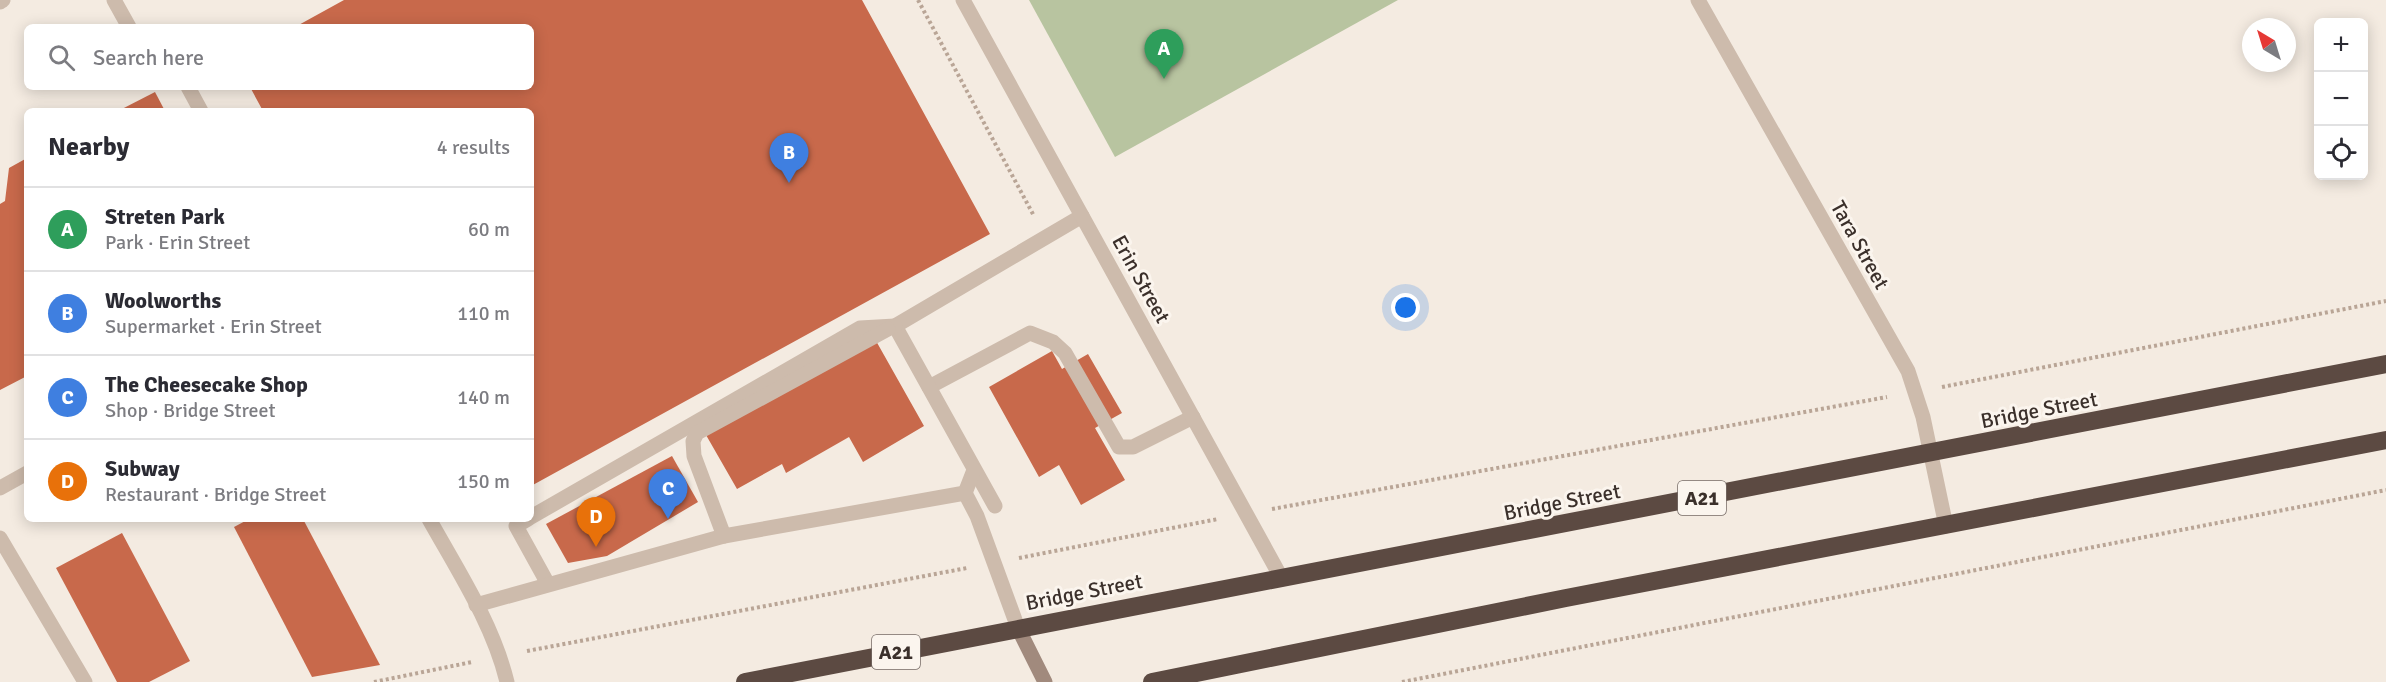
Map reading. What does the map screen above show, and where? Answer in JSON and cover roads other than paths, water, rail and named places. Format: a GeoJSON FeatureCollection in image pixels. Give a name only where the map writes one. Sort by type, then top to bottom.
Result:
{"type":"FeatureCollection","features":[{"type":"Feature","properties":{"kind":"highway","name":"Bridge Street"},"geometry":{"type":"LineString","coordinates":[[745,682],[1932,454],[2386,364]]}},
{"type":"Feature","properties":{"kind":"highway"},"geometry":{"type":"LineString","coordinates":[[1152,682],[1566,598],[2386,441]]}},
{"type":"Feature","properties":{"kind":"street"},"geometry":{"type":"LineString","coordinates":[[114,0],[127,24]]}},
{"type":"Feature","properties":{"kind":"street","name":"Erin Street"},"geometry":{"type":"LineString","coordinates":[[963,0],[1282,579]]}},
{"type":"Feature","properties":{"kind":"street","name":"Tara Street"},"geometry":{"type":"LineString","coordinates":[[1698,0],[1902,361],[1916,392],[1932,454],[1946,525]]}},
{"type":"Feature","properties":{"kind":"street"},"geometry":{"type":"LineString","coordinates":[[190,90],[199,108]]}},
{"type":"Feature","properties":{"kind":"street"},"geometry":{"type":"LineString","coordinates":[[724,536],[694,456],[693,441],[697,433],[895,326],[1082,216]]}},
{"type":"Feature","properties":{"kind":"street"},"geometry":{"type":"LineString","coordinates":[[895,326],[994,506]]}},
{"type":"Feature","properties":{"kind":"street"},"geometry":{"type":"LineString","coordinates":[[534,516],[860,328],[895,326]]}},
{"type":"Feature","properties":{"kind":"street"},"geometry":{"type":"LineString","coordinates":[[929,387],[1030,333],[1053,342],[1065,353],[1119,447],[1133,447],[1193,417]]}},
{"type":"Feature","properties":{"kind":"street"},"geometry":{"type":"LineString","coordinates":[[974,470],[965,493],[977,516],[1018,628],[1045,682]]}},
{"type":"Feature","properties":{"kind":"street"},"geometry":{"type":"LineString","coordinates":[[0,488],[24,475]]}},
{"type":"Feature","properties":{"kind":"street"},"geometry":{"type":"LineString","coordinates":[[476,605],[724,536],[965,493]]}},
{"type":"Feature","properties":{"kind":"street"},"geometry":{"type":"LineString","coordinates":[[431,522],[501,656],[507,682]]}},
{"type":"Feature","properties":{"kind":"street"},"geometry":{"type":"LineString","coordinates":[[523,522],[516,526],[548,584]]}},
{"type":"Feature","properties":{"kind":"street"},"geometry":{"type":"LineString","coordinates":[[0,538],[85,682]]}},
{"type":"Feature","properties":{"kind":"place","name":"Streten Park"},"geometry":{"type":"Point","coordinates":[1164,79]}},
{"type":"Feature","properties":{"kind":"place","name":"Woolworths"},"geometry":{"type":"Point","coordinates":[789,183]}},
{"type":"Feature","properties":{"kind":"place","name":"The Cheesecake Shop"},"geometry":{"type":"Point","coordinates":[668,519]}},
{"type":"Feature","properties":{"kind":"place","name":"Subway"},"geometry":{"type":"Point","coordinates":[596,547]}}]}
